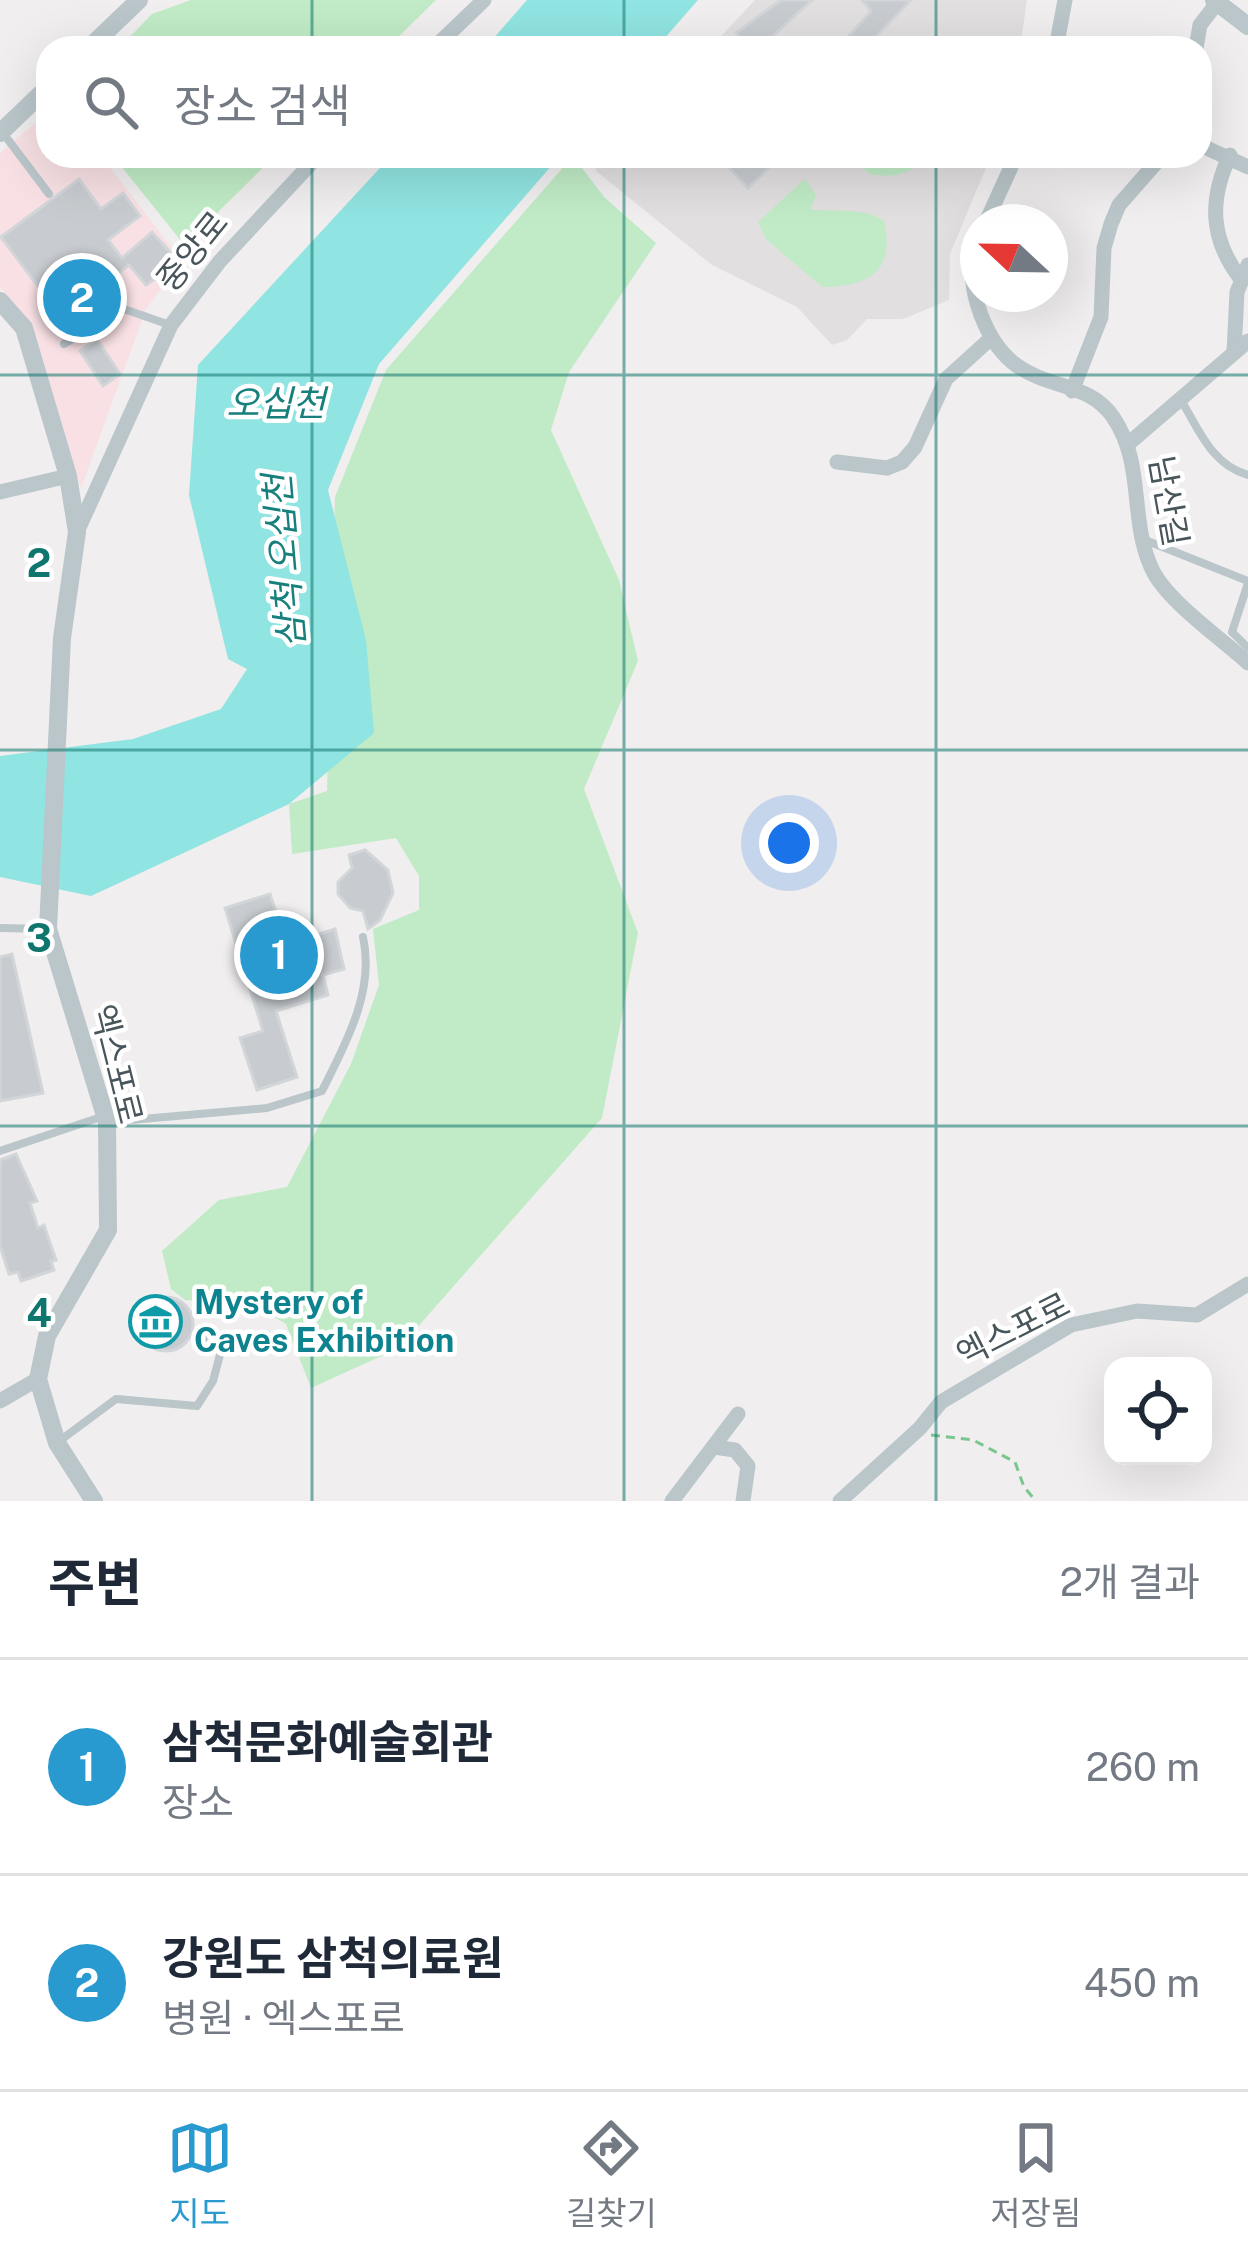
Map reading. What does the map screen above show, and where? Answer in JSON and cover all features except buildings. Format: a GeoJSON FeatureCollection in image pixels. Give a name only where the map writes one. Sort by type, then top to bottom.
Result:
{"type":"FeatureCollection","features":[{"type":"Feature","properties":{"kind":"street"},"geometry":{"type":"LineString","coordinates":[[102,36],[140,0]]}},
{"type":"Feature","properties":{"kind":"street"},"geometry":{"type":"LineString","coordinates":[[446,36],[484,0]]}},
{"type":"Feature","properties":{"kind":"street"},"geometry":{"type":"LineString","coordinates":[[1058,36],[1065,0]]}},
{"type":"Feature","properties":{"kind":"street"},"geometry":{"type":"LineString","coordinates":[[1199,36],[1216,1],[1248,26]]}},
{"type":"Feature","properties":{"kind":"street"},"geometry":{"type":"LineString","coordinates":[[1,132],[36,98]]}},
{"type":"Feature","properties":{"kind":"street"},"geometry":{"type":"LineString","coordinates":[[1212,149],[1248,167]]}},
{"type":"Feature","properties":{"kind":"street"},"geometry":{"type":"LineString","coordinates":[[1230,155],[1216,185],[1213,214],[1223,255],[1244,271],[1234,352]]}},
{"type":"Feature","properties":{"kind":"street","name":"중앙로"},"geometry":{"type":"LineString","coordinates":[[77,532],[171,325],[220,261],[307,168]]}},
{"type":"Feature","properties":{"kind":"street"},"geometry":{"type":"LineString","coordinates":[[994,204],[1011,168]]}},
{"type":"Feature","properties":{"kind":"street"},"geometry":{"type":"LineString","coordinates":[[1072,391],[1101,317],[1104,248],[1111,224],[1119,205],[1151,168]]}},
{"type":"Feature","properties":{"kind":"street"},"geometry":{"type":"LineString","coordinates":[[0,301],[24,328],[68,476],[77,532]]}},
{"type":"Feature","properties":{"kind":"street"},"geometry":{"type":"LineString","coordinates":[[837,462],[886,468],[902,462],[915,447],[946,379],[989,340],[981,312]]}},
{"type":"Feature","properties":{"kind":"street","name":"남산길"},"geometry":{"type":"LineString","coordinates":[[989,340],[1027,373],[1107,409],[1128,444],[1151,567],[1168,590],[1243,652]]}},
{"type":"Feature","properties":{"kind":"street"},"geometry":{"type":"LineString","coordinates":[[1128,444],[1248,340]]}},
{"type":"Feature","properties":{"kind":"street"},"geometry":{"type":"LineString","coordinates":[[0,492],[68,476]]}},
{"type":"Feature","properties":{"kind":"street","name":"엑스포로"},"geometry":{"type":"LineString","coordinates":[[38,1378],[47,1336],[108,1230],[105,1119],[48,929],[62,638],[77,532]]}},
{"type":"Feature","properties":{"kind":"street","name":"엑스포로"},"geometry":{"type":"LineString","coordinates":[[840,1501],[917,1431],[941,1402],[1071,1325],[1137,1311],[1197,1315],[1248,1284]]}},
{"type":"Feature","properties":{"kind":"street"},"geometry":{"type":"LineString","coordinates":[[0,1401],[38,1378],[57,1442],[94,1501]]}},
{"type":"Feature","properties":{"kind":"street"},"geometry":{"type":"LineString","coordinates":[[672,1501],[739,1414]]}},
{"type":"Feature","properties":{"kind":"street"},"geometry":{"type":"LineString","coordinates":[[714,1447],[734,1450],[748,1466],[743,1501]]}},
{"type":"Feature","properties":{"kind":"lane"},"geometry":{"type":"LineString","coordinates":[[1,132],[49,194]]}},
{"type":"Feature","properties":{"kind":"lane"},"geometry":{"type":"LineString","coordinates":[[64,344],[121,308],[171,325]]}},
{"type":"Feature","properties":{"kind":"lane"},"geometry":{"type":"LineString","coordinates":[[1180,398],[1209,448],[1225,466],[1248,476]]}},
{"type":"Feature","properties":{"kind":"lane"},"geometry":{"type":"LineString","coordinates":[[1145,540],[1248,582],[1232,632],[1243,652]]}},
{"type":"Feature","properties":{"kind":"lane"},"geometry":{"type":"LineString","coordinates":[[0,928],[48,929]]}},
{"type":"Feature","properties":{"kind":"lane"},"geometry":{"type":"LineString","coordinates":[[0,1151],[105,1119],[267,1108],[322,1091],[347,1040],[364,986],[369,964],[362,937]]}},
{"type":"Feature","properties":{"kind":"lane"},"geometry":{"type":"LineString","coordinates":[[57,1442],[116,1399],[197,1406],[213,1381],[221,1351],[206,1336]]}},
{"type":"Feature","properties":{"kind":"path"},"geometry":{"type":"LineString","coordinates":[[917,1431],[973,1440],[1016,1462],[1024,1487],[1036,1501]]}},
{"type":"Feature","properties":{"kind":"shaded area"},"geometry":{"type":"Polygon","coordinates":[[[755,0],[1027,0],[1022,36],[721,36],[755,0]]]}},
{"type":"Feature","properties":{"kind":"shaded area"},"geometry":{"type":"Polygon","coordinates":[[[36,122],[36,168],[110,168],[182,261],[146,309],[81,488],[33,327],[0,287],[0,153],[36,122]]]}},
{"type":"Feature","properties":{"kind":"shaded area"},"geometry":{"type":"Polygon","coordinates":[[[986,168],[971,204],[960,204],[960,230],[950,254],[949,300],[903,319],[867,319],[847,340],[832,345],[797,307],[712,265],[595,170],[986,168]]]}},
{"type":"Feature","properties":{"kind":"green space"},"geometry":{"type":"Polygon","coordinates":[[[191,0],[436,0],[399,36],[131,36],[152,14],[191,0]]]}},
{"type":"Feature","properties":{"kind":"green space"},"geometry":{"type":"Polygon","coordinates":[[[123,168],[263,168],[220,210],[190,252],[123,168]]]}},
{"type":"Feature","properties":{"kind":"green space"},"geometry":{"type":"Polygon","coordinates":[[[563,168],[582,168],[604,197],[656,243],[569,372],[551,430],[619,580],[638,661],[584,789],[638,933],[602,1118],[399,1348],[311,1388],[286,1324],[255,1305],[185,1300],[171,1289],[162,1251],[219,1200],[287,1187],[351,1064],[379,985],[373,929],[419,910],[419,876],[396,838],[292,854],[289,804],[327,791],[335,497],[386,370],[563,168]]]}},
{"type":"Feature","properties":{"kind":"green space"},"geometry":{"type":"Polygon","coordinates":[[[863,168],[913,168],[895,175],[869,174],[863,168]]]}},
{"type":"Feature","properties":{"kind":"green space"},"geometry":{"type":"Polygon","coordinates":[[[805,179],[816,195],[811,209],[858,212],[884,221],[886,253],[865,280],[822,287],[766,239],[758,222],[805,179]]]}},
{"type":"Feature","properties":{"kind":"water"},"geometry":{"type":"Polygon","coordinates":[[[527,0],[698,0],[666,36],[496,36],[527,0]]]}},
{"type":"Feature","properties":{"kind":"water","name":"오십천"},"geometry":{"type":"Polygon","coordinates":[[[380,168],[550,168],[379,364],[328,490],[366,640],[374,733],[289,804],[91,896],[0,877],[0,756],[133,739],[221,709],[247,669],[228,659],[189,495],[198,365],[380,168]]]}},
{"type":"Feature","properties":{"kind":"place","name":"강원도 삼척의료원"},"geometry":{"type":"Point","coordinates":[82,298]}},
{"type":"Feature","properties":{"kind":"place","name":"삼척문화예술회관"},"geometry":{"type":"Point","coordinates":[279,955]}},
{"type":"Feature","properties":{"kind":"place","name":"Mystery of Caves Exhibition"},"geometry":{"type":"Point","coordinates":[155,1321]}},
{"type":"Feature","properties":{"kind":"water label","name":"삼척 오십천"},"geometry":{"type":"Point","coordinates":[284,561]}}]}
